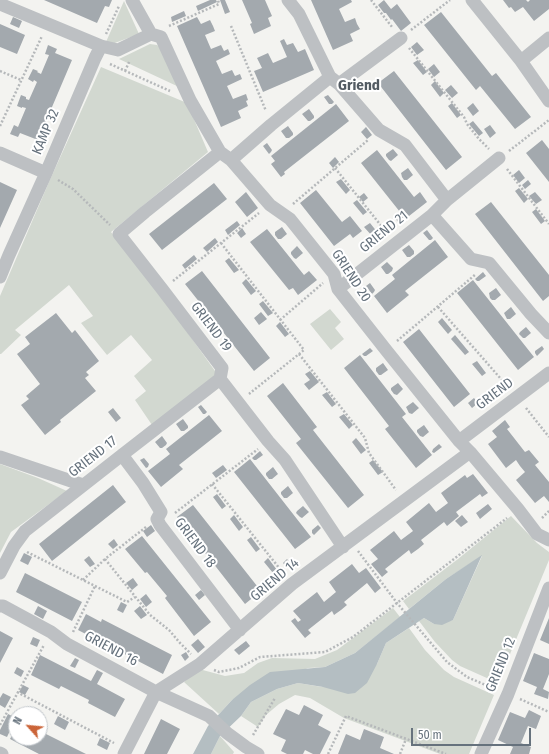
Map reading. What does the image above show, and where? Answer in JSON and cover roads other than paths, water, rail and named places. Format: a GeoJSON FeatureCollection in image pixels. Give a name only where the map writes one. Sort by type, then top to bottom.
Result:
{"type":"FeatureCollection","features":[{"type":"Feature","properties":{"kind":"street","name":"GRIEND 20"},"geometry":{"type":"LineString","coordinates":[[132,0],[151,34],[161,37],[190,100],[220,152],[231,160],[270,204],[290,219],[334,274],[338,289],[459,441],[470,452],[538,534],[549,540]]}},
{"type":"Feature","properties":{"kind":"street"},"geometry":{"type":"LineString","coordinates":[[288,0],[299,14],[335,81],[379,130],[405,145],[447,200]]}},
{"type":"Feature","properties":{"kind":"street"},"geometry":{"type":"LineString","coordinates":[[472,0],[522,61],[549,101]]}},
{"type":"Feature","properties":{"kind":"street"},"geometry":{"type":"LineString","coordinates":[[0,4],[47,24],[98,52],[118,50],[151,34]]}},
{"type":"Feature","properties":{"kind":"street"},"geometry":{"type":"LineString","coordinates":[[231,160],[271,125],[401,38]]}},
{"type":"Feature","properties":{"kind":"street"},"geometry":{"type":"LineString","coordinates":[[522,61],[549,38]]}},
{"type":"Feature","properties":{"kind":"street","name":"KAMP 32"},"geometry":{"type":"LineString","coordinates":[[0,277],[98,52]]}},
{"type":"Feature","properties":{"kind":"street","name":"GRIEND 19"},"geometry":{"type":"LineString","coordinates":[[220,152],[119,234],[222,368],[220,380],[268,441],[285,460],[347,544]]}},
{"type":"Feature","properties":{"kind":"street"},"geometry":{"type":"LineString","coordinates":[[0,153],[46,173]]}},
{"type":"Feature","properties":{"kind":"street","name":"GRIEND 21"},"geometry":{"type":"LineString","coordinates":[[338,289],[432,215],[447,200],[499,158]]}},
{"type":"Feature","properties":{"kind":"street"},"geometry":{"type":"LineString","coordinates":[[432,215],[471,259],[489,263],[531,314],[548,330]]}},
{"type":"Feature","properties":{"kind":"street","name":"GRIEND"},"geometry":{"type":"LineString","coordinates":[[459,441],[549,373]]}},
{"type":"Feature","properties":{"kind":"street","name":"GRIEND 17"},"geometry":{"type":"LineString","coordinates":[[0,573],[14,546],[26,531],[83,485],[220,380]]}},
{"type":"Feature","properties":{"kind":"street","name":"GRIEND 14"},"geometry":{"type":"LineString","coordinates":[[125,752],[156,692],[200,664],[292,584],[470,452]]}},
{"type":"Feature","properties":{"kind":"street","name":"GRIEND 18"},"geometry":{"type":"LineString","coordinates":[[122,455],[162,512],[157,519],[160,524],[240,630]]}},
{"type":"Feature","properties":{"kind":"street"},"geometry":{"type":"LineString","coordinates":[[0,457],[83,485]]}},
{"type":"Feature","properties":{"kind":"street","name":"GRIEND 12"},"geometry":{"type":"LineString","coordinates":[[481,754],[508,694],[549,588]]}},
{"type":"Feature","properties":{"kind":"street","name":"GRIEND 16"},"geometry":{"type":"LineString","coordinates":[[0,606],[3,606],[51,632],[67,644],[156,692],[209,716],[244,750],[258,754]]}},
{"type":"Feature","properties":{"kind":"district","name":"Griend"},"geometry":{"type":"Point","coordinates":[359,86]}}]}
